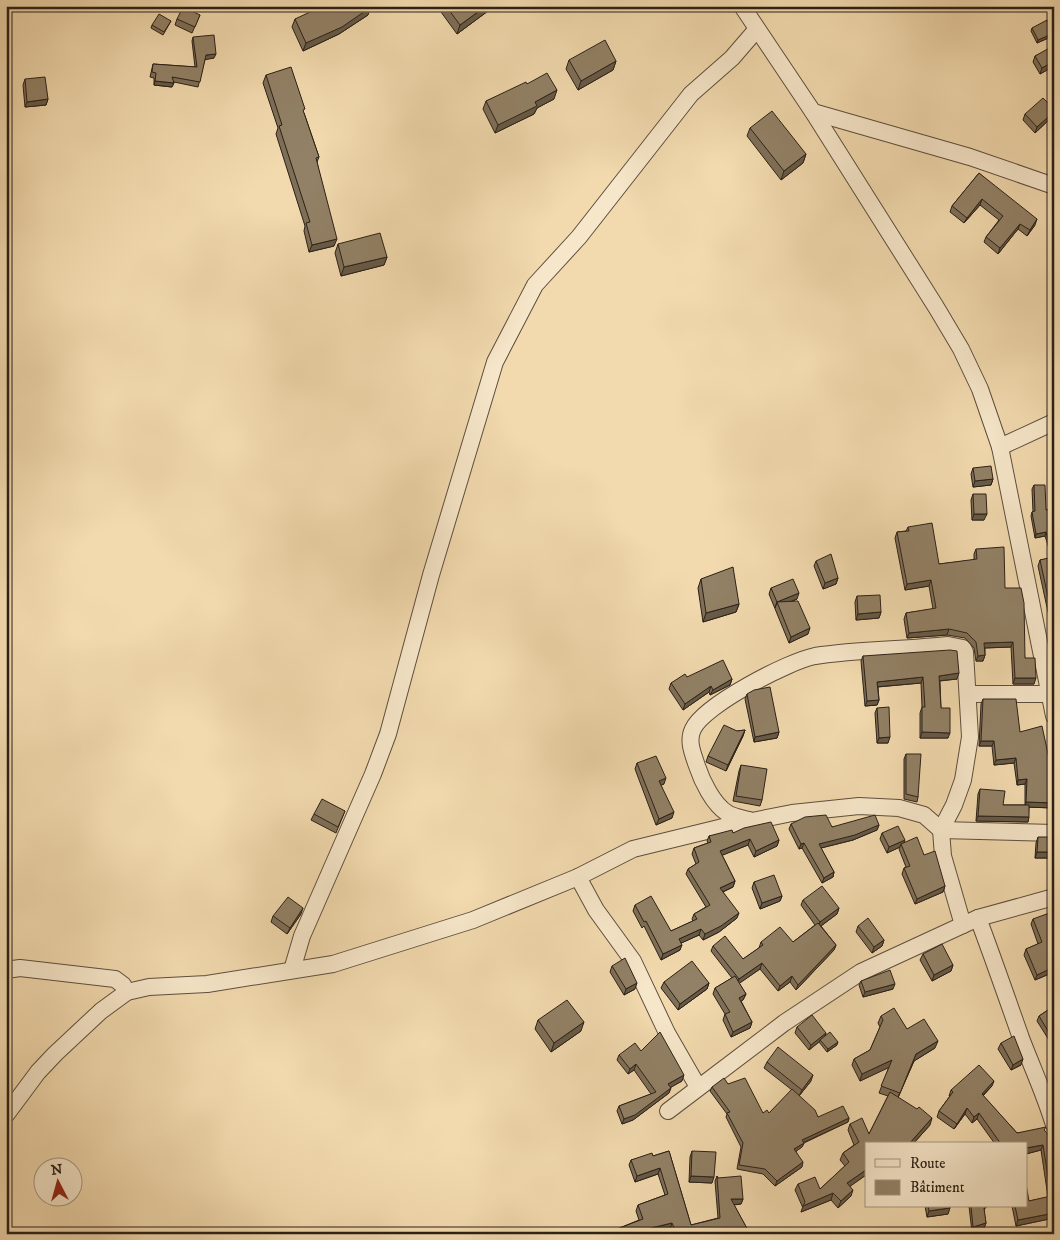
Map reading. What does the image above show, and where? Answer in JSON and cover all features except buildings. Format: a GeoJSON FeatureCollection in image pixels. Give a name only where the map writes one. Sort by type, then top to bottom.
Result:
{"type":"FeatureCollection","features":[{"type":"Feature","properties":{"kind":"street"},"geometry":{"type":"LineString","coordinates":[[742,6],[813,112],[961,349],[980,388],[1000,446],[1054,716]]}},
{"type":"Feature","properties":{"kind":"street"},"geometry":{"type":"LineString","coordinates":[[292,970],[302,936],[373,774],[388,734],[439,548],[495,362],[508,333],[535,285],[578,237],[691,94],[732,58],[757,29]]}},
{"type":"Feature","properties":{"kind":"street"},"geometry":{"type":"LineString","coordinates":[[813,112],[970,157],[1054,186]]}},
{"type":"Feature","properties":{"kind":"street"},"geometry":{"type":"LineString","coordinates":[[1000,446],[1054,422]]}},
{"type":"Feature","properties":{"kind":"street"},"geometry":{"type":"LineString","coordinates":[[752,821],[728,814],[716,802],[698,769],[691,748],[690,738],[693,728],[706,712],[784,667],[814,656],[948,645],[958,646],[965,652],[970,737],[963,780],[954,805],[941,830],[943,856],[971,922],[1008,994],[1029,1058],[1045,1094],[1054,1125]]}},
{"type":"Feature","properties":{"kind":"street"},"geometry":{"type":"LineString","coordinates":[[968,694],[1050,694]]}},
{"type":"Feature","properties":{"kind":"street"},"geometry":{"type":"LineString","coordinates":[[6,1115],[38,1072],[66,1043],[101,1010],[127,992],[149,987],[207,984],[333,964],[473,920],[578,877],[634,849],[792,813],[859,806],[900,808],[924,815],[941,830],[1054,833]]}},
{"type":"Feature","properties":{"kind":"street"},"geometry":{"type":"LineString","coordinates":[[578,877],[596,910],[633,961],[667,1032],[698,1087]]}},
{"type":"Feature","properties":{"kind":"street"},"geometry":{"type":"LineString","coordinates":[[668,1111],[784,1023],[861,972],[971,922],[1054,896]]}},
{"type":"Feature","properties":{"kind":"street"},"geometry":{"type":"LineString","coordinates":[[6,970],[38,970],[115,979],[123,985],[127,992]]}}]}
